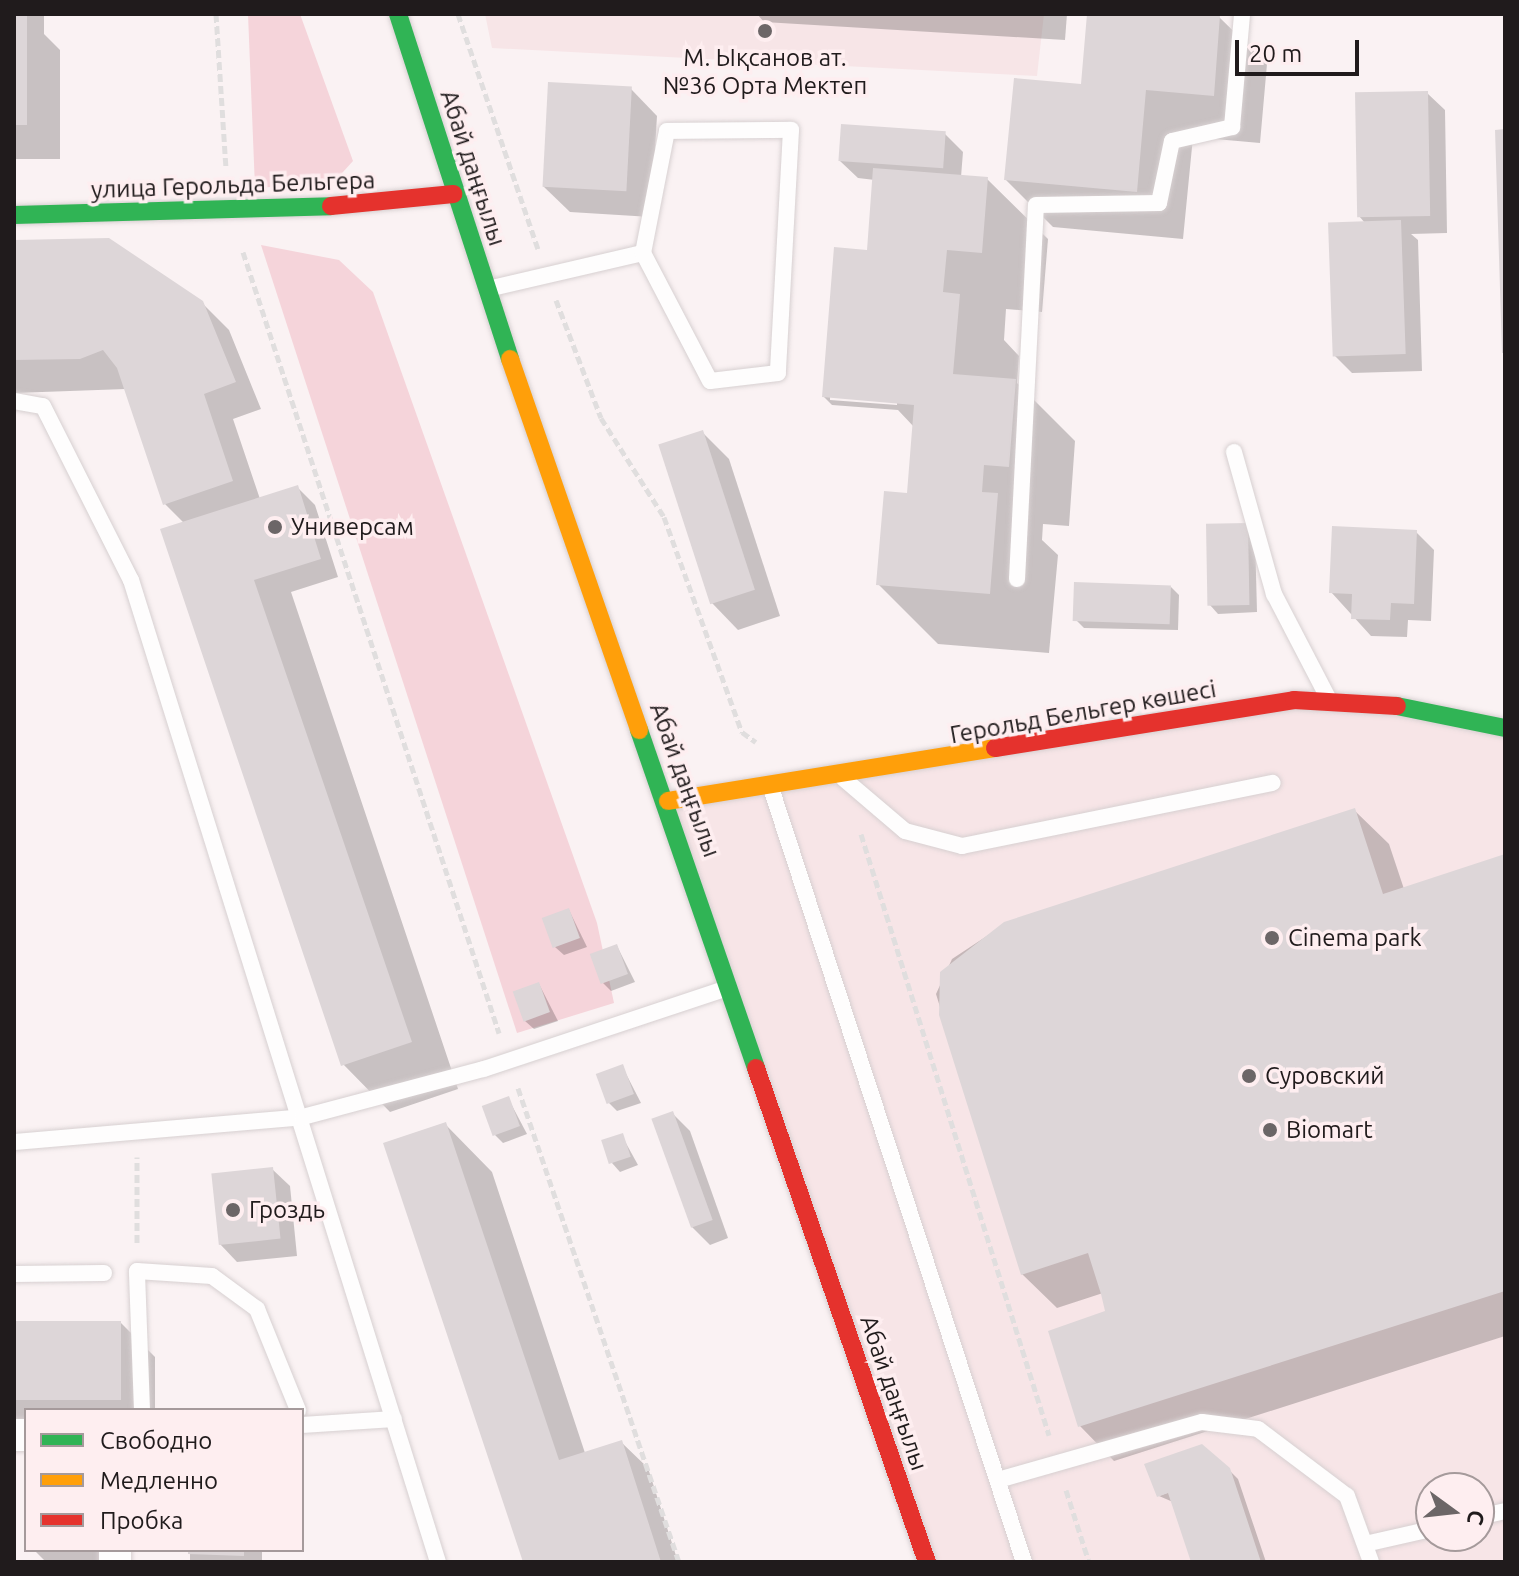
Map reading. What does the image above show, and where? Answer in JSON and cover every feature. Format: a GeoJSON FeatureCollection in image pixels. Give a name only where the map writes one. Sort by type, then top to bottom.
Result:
{"type":"FeatureCollection","features":[{"type":"Feature","properties":{"kind":"main road","name":"Абай даңғылы"},"geometry":{"type":"LineString","coordinates":[[398,14],[453,194],[668,801],[927,1562]]}},
{"type":"Feature","properties":{"kind":"main road","name":"улица Герольда Бельгера"},"geometry":{"type":"LineString","coordinates":[[14,215],[405,204],[453,194]]}},
{"type":"Feature","properties":{"kind":"main road","name":"Герольд Бельгер көшесі"},"geometry":{"type":"LineString","coordinates":[[668,801],[842,778],[1328,697],[1505,728]]}},
{"type":"Feature","properties":{"kind":"lane"},"geometry":{"type":"LineString","coordinates":[[1017,579],[1036,205],[1159,203],[1172,141],[1232,127],[1242,14]]}},
{"type":"Feature","properties":{"kind":"lane"},"geometry":{"type":"LineString","coordinates":[[791,130],[778,373],[710,381],[643,253],[667,131],[791,130]]}},
{"type":"Feature","properties":{"kind":"lane"},"geometry":{"type":"LineString","coordinates":[[488,289],[546,273],[643,253]]}},
{"type":"Feature","properties":{"kind":"lane"},"geometry":{"type":"LineString","coordinates":[[14,401],[43,406],[131,580],[303,1117],[438,1562]]}},
{"type":"Feature","properties":{"kind":"lane"},"geometry":{"type":"LineString","coordinates":[[1234,452],[1274,594],[1328,697]]}},
{"type":"Feature","properties":{"kind":"lane"},"geometry":{"type":"LineString","coordinates":[[842,778],[905,831],[962,846],[1273,783]]}},
{"type":"Feature","properties":{"kind":"lane"},"geometry":{"type":"LineString","coordinates":[[770,786],[1024,1562]]}},
{"type":"Feature","properties":{"kind":"lane"},"geometry":{"type":"LineString","coordinates":[[14,1142],[137,1136],[303,1117],[508,1060],[732,986]]}},
{"type":"Feature","properties":{"kind":"lane"},"geometry":{"type":"LineString","coordinates":[[142,1408],[137,1271],[212,1276],[257,1309],[297,1408]]}},
{"type":"Feature","properties":{"kind":"lane"},"geometry":{"type":"LineString","coordinates":[[14,1274],[104,1273]]}},
{"type":"Feature","properties":{"kind":"lane"},"geometry":{"type":"LineString","coordinates":[[304,1425],[394,1419]]}},
{"type":"Feature","properties":{"kind":"lane"},"geometry":{"type":"LineString","coordinates":[[998,1480],[1202,1422],[1258,1429],[1347,1496],[1371,1562]]}},
{"type":"Feature","properties":{"kind":"lane"},"geometry":{"type":"LineString","coordinates":[[1365,1544],[1415,1533]]}},
{"type":"Feature","properties":{"kind":"path"},"geometry":{"type":"LineString","coordinates":[[216,14],[229,209],[508,1060],[679,1562]]}},
{"type":"Feature","properties":{"kind":"path"},"geometry":{"type":"LineString","coordinates":[[458,14],[546,273],[601,418],[664,517],[742,732],[763,747]]}},
{"type":"Feature","properties":{"kind":"path"},"geometry":{"type":"LineString","coordinates":[[860,830],[1089,1562]]}},
{"type":"Feature","properties":{"kind":"path"},"geometry":{"type":"LineString","coordinates":[[137,1136],[137,1271]]}},
{"type":"Feature","properties":{"kind":"shaded area"},"geometry":{"type":"Polygon","coordinates":[[[248,14],[300,14],[353,161],[333,183],[255,188],[248,14]]]}},
{"type":"Feature","properties":{"kind":"shaded area","name":"М. Ықсанов ат. №36 Орта Мектеп"},"geometry":{"type":"Polygon","coordinates":[[[485,14],[1044,14],[1037,76],[492,48],[485,14]]]}},
{"type":"Feature","properties":{"kind":"shaded area"},"geometry":{"type":"Polygon","coordinates":[[[261,245],[339,260],[373,292],[597,923],[614,1003],[517,1033],[261,245]]]}},
{"type":"Feature","properties":{"kind":"shaded area"},"geometry":{"type":"Polygon","coordinates":[[[1294,700],[1505,728],[1505,1562],[927,1562],[668,801],[1294,700]]]}},
{"type":"Feature","properties":{"kind":"building"},"geometry":{"type":"Polygon","coordinates":[[[14,14],[27,14],[27,125],[14,125],[14,14]]]}},
{"type":"Feature","properties":{"kind":"building"},"geometry":{"type":"Polygon","coordinates":[[[1087,14],[1220,15],[1214,96],[1146,90],[1137,192],[1004,180],[1014,78],[1081,84],[1087,14]]]}},
{"type":"Feature","properties":{"kind":"building"},"geometry":{"type":"Polygon","coordinates":[[[548,82],[632,86],[626,191],[543,187],[548,82]]]}},
{"type":"Feature","properties":{"kind":"building"},"geometry":{"type":"Polygon","coordinates":[[[1428,91],[1430,216],[1357,217],[1355,92],[1428,91]]]}},
{"type":"Feature","properties":{"kind":"building"},"geometry":{"type":"Polygon","coordinates":[[[841,124],[946,131],[943,168],[838,161],[841,124]]]}},
{"type":"Feature","properties":{"kind":"building"},"geometry":{"type":"Polygon","coordinates":[[[1505,129],[1505,353],[1502,353],[1495,130],[1505,129]]]}},
{"type":"Feature","properties":{"kind":"building"},"geometry":{"type":"Polygon","coordinates":[[[873,168],[988,177],[982,253],[947,250],[943,292],[960,294],[953,374],[1016,379],[1009,467],[984,465],[982,492],[998,493],[990,594],[876,585],[884,491],[907,493],[914,405],[822,397],[834,247],[867,250],[873,168]]]}},
{"type":"Feature","properties":{"kind":"building"},"geometry":{"type":"Polygon","coordinates":[[[1401,220],[1406,354],[1333,356],[1328,223],[1401,220]]]}},
{"type":"Feature","properties":{"kind":"building"},"geometry":{"type":"Polygon","coordinates":[[[109,238],[203,301],[236,382],[204,394],[233,481],[163,505],[117,368],[103,350],[80,359],[14,360],[15,240],[109,238]]]}},
{"type":"Feature","properties":{"kind":"building"},"geometry":{"type":"Polygon","coordinates":[[[703,430],[755,590],[710,604],[658,445],[703,430]]]}},
{"type":"Feature","properties":{"kind":"building"},"geometry":{"type":"Polygon","coordinates":[[[298,485],[321,559],[254,580],[412,1042],[341,1066],[160,529],[298,485]]]}},
{"type":"Feature","properties":{"kind":"building"},"geometry":{"type":"Polygon","coordinates":[[[1248,523],[1249,605],[1207,606],[1206,524],[1248,523]]]}},
{"type":"Feature","properties":{"kind":"building"},"geometry":{"type":"Polygon","coordinates":[[[1332,526],[1417,530],[1414,604],[1391,603],[1390,620],[1351,619],[1352,594],[1329,593],[1332,526]]]}},
{"type":"Feature","properties":{"kind":"building"},"geometry":{"type":"Polygon","coordinates":[[[1074,582],[1171,585],[1170,624],[1073,621],[1074,582]]]}},
{"type":"Feature","properties":{"kind":"building"},"geometry":{"type":"Polygon","coordinates":[[[1355,808],[1383,894],[1505,854],[1505,1291],[1078,1427],[1048,1331],[1105,1311],[1101,1294],[1088,1253],[1021,1275],[939,1015],[940,972],[1004,922],[1355,808]]]}},
{"type":"Feature","properties":{"kind":"building"},"geometry":{"type":"Polygon","coordinates":[[[569,908],[580,938],[553,948],[542,918],[569,908]]]}},
{"type":"Feature","properties":{"kind":"building"},"geometry":{"type":"Polygon","coordinates":[[[617,944],[628,974],[601,984],[590,954],[617,944]]]}},
{"type":"Feature","properties":{"kind":"building"},"geometry":{"type":"Polygon","coordinates":[[[539,982],[550,1012],[524,1022],[513,992],[539,982]]]}},
{"type":"Feature","properties":{"kind":"building"},"geometry":{"type":"Polygon","coordinates":[[[623,1064],[634,1094],[607,1104],[596,1074],[623,1064]]]}},
{"type":"Feature","properties":{"kind":"building"},"geometry":{"type":"Polygon","coordinates":[[[509,1096],[520,1126],[493,1136],[482,1106],[509,1096]]]}},
{"type":"Feature","properties":{"kind":"building"},"geometry":{"type":"Polygon","coordinates":[[[673,1111],[713,1220],[691,1228],[651,1119],[673,1111]]]}},
{"type":"Feature","properties":{"kind":"building"},"geometry":{"type":"Polygon","coordinates":[[[446,1122],[559,1460],[622,1440],[661,1562],[523,1562],[383,1143],[446,1122]]]}},
{"type":"Feature","properties":{"kind":"building"},"geometry":{"type":"Polygon","coordinates":[[[623,1133],[631,1157],[609,1164],[601,1140],[623,1133]]]}},
{"type":"Feature","properties":{"kind":"building"},"geometry":{"type":"Polygon","coordinates":[[[273,1167],[281,1239],[219,1245],[211,1173],[273,1167]]]}},
{"type":"Feature","properties":{"kind":"building"},"geometry":{"type":"Polygon","coordinates":[[[14,1321],[121,1321],[121,1400],[14,1400],[14,1321]]]}},
{"type":"Feature","properties":{"kind":"building"},"geometry":{"type":"Polygon","coordinates":[[[1202,1444],[1230,1468],[1261,1562],[1191,1562],[1168,1493],[1157,1497],[1144,1464],[1202,1444]]]}},
{"type":"Feature","properties":{"kind":"building"},"geometry":{"type":"Polygon","coordinates":[[[244,1552],[244,1556],[188,1554],[244,1552]]]}},
{"type":"Feature","properties":{"kind":"traffic: fast"},"geometry":{"type":"LineString","coordinates":[[398,14],[510,359]]}},
{"type":"Feature","properties":{"kind":"traffic: fast"},"geometry":{"type":"LineString","coordinates":[[14,215],[331,206]]}},
{"type":"Feature","properties":{"kind":"traffic: fast"},"geometry":{"type":"LineString","coordinates":[[1397,706],[1505,728]]}},
{"type":"Feature","properties":{"kind":"traffic: fast"},"geometry":{"type":"LineString","coordinates":[[639,730],[756,1068]]}},
{"type":"Feature","properties":{"kind":"traffic: slow"},"geometry":{"type":"LineString","coordinates":[[510,359],[639,730]]}},
{"type":"Feature","properties":{"kind":"traffic: slow"},"geometry":{"type":"LineString","coordinates":[[668,801],[995,748]]}},
{"type":"Feature","properties":{"kind":"traffic: jam"},"geometry":{"type":"LineString","coordinates":[[331,206],[453,194]]}},
{"type":"Feature","properties":{"kind":"traffic: jam"},"geometry":{"type":"LineString","coordinates":[[995,748],[1294,700],[1397,706]]}},
{"type":"Feature","properties":{"kind":"traffic: jam"},"geometry":{"type":"LineString","coordinates":[[756,1068],[927,1562]]}},
{"type":"Feature","properties":{"kind":"place","name":"М. Ықсанов ат. №36 Орта Мектеп"},"geometry":{"type":"Point","coordinates":[765,31]}},
{"type":"Feature","properties":{"kind":"place","name":"Универсам"},"geometry":{"type":"Point","coordinates":[275,527]}},
{"type":"Feature","properties":{"kind":"place","name":"Cinema park"},"geometry":{"type":"Point","coordinates":[1272,938]}},
{"type":"Feature","properties":{"kind":"place","name":"Суровский"},"geometry":{"type":"Point","coordinates":[1249,1076]}},
{"type":"Feature","properties":{"kind":"place","name":"Biomart"},"geometry":{"type":"Point","coordinates":[1270,1130]}},
{"type":"Feature","properties":{"kind":"place","name":"Гроздь"},"geometry":{"type":"Point","coordinates":[233,1210]}}]}
